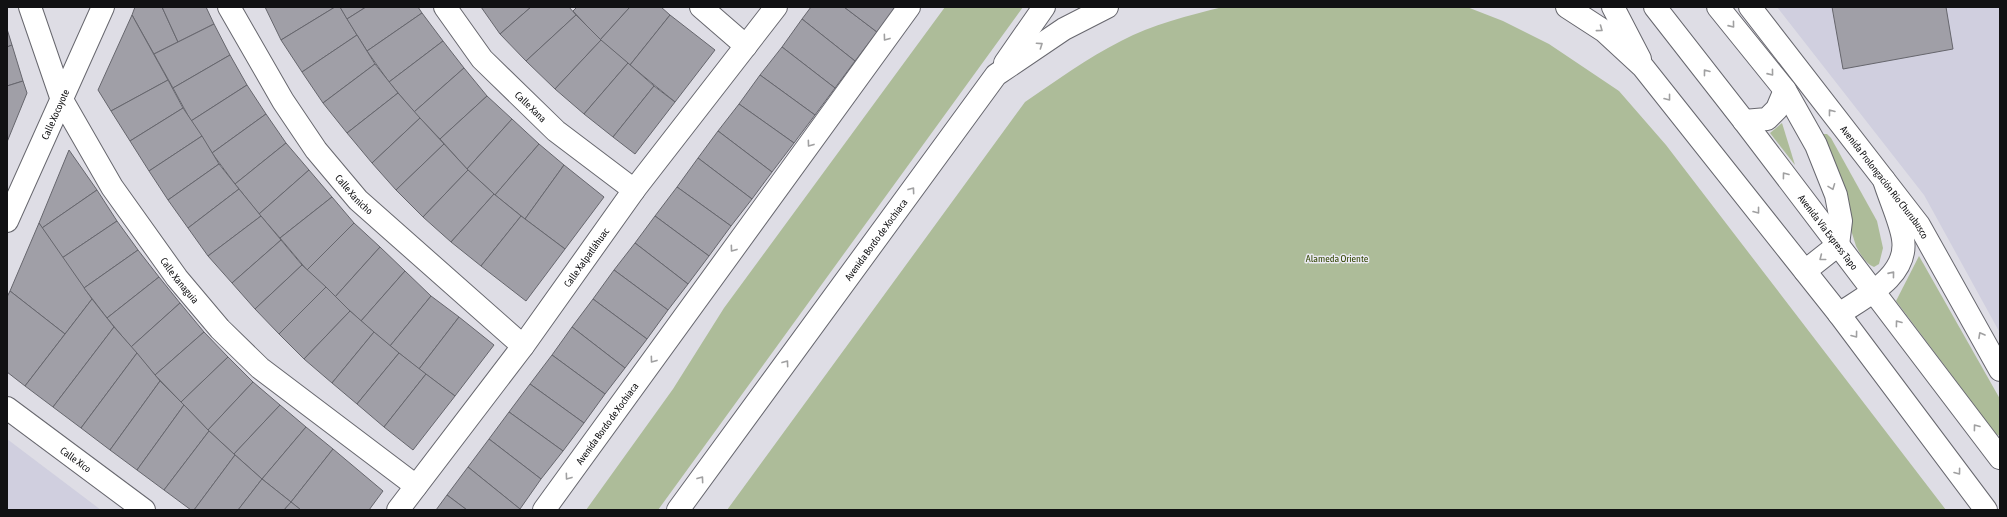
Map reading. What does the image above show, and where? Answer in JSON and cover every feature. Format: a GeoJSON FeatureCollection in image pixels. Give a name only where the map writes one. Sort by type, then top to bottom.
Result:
{"type":"FeatureCollection","features":[{"type":"Feature","properties":{"kind":"street","name":"Calle Xanaguia"},"geometry":{"type":"LineString","coordinates":[[30,7],[62,100],[112,187],[177,278],[220,329],[260,368],[416,486]]}},
{"type":"Feature","properties":{"kind":"street","name":"Calle Xocoyote"},"geometry":{"type":"LineString","coordinates":[[7,221],[102,7]]}},
{"type":"Feature","properties":{"kind":"street","name":"Calle Xanicho"},"geometry":{"type":"LineString","coordinates":[[229,7],[283,101],[316,150],[358,200],[523,346]]}},
{"type":"Feature","properties":{"kind":"street","name":"Calle Xana"},"geometry":{"type":"LineString","coordinates":[[445,7],[482,59],[556,131],[634,190]]}},
{"type":"Feature","properties":{"kind":"street"},"geometry":{"type":"LineString","coordinates":[[701,7],[746,46]]}},
{"type":"Feature","properties":{"kind":"street","name":"Calle Xalpatláhuac"},"geometry":{"type":"LineString","coordinates":[[398,510],[523,346],[634,190],[776,7]]}},
{"type":"Feature","properties":{"kind":"street","name":"Avenida Bordo de Xochiaca"},"geometry":{"type":"LineString","coordinates":[[544,510],[909,7]]}},
{"type":"Feature","properties":{"kind":"street"},"geometry":{"type":"LineString","coordinates":[[996,76],[1044,7]]}},
{"type":"Feature","properties":{"kind":"street","name":"Avenida Bordo de Xochiaca"},"geometry":{"type":"LineString","coordinates":[[678,510],[996,76],[1064,29],[1107,7]]}},
{"type":"Feature","properties":{"kind":"street"},"geometry":{"type":"LineString","coordinates":[[1567,7],[1604,31],[1643,67],[1839,314],[1986,510]]}},
{"type":"Feature","properties":{"kind":"street"},"geometry":{"type":"LineString","coordinates":[[1613,7],[1626,30],[1643,67]]}},
{"type":"Feature","properties":{"kind":"street","name":"Avenida Vía Express Tapo"},"geometry":{"type":"LineString","coordinates":[[1655,7],[1874,290],[2000,458]]}},
{"type":"Feature","properties":{"kind":"street"},"geometry":{"type":"LineString","coordinates":[[1718,7],[1785,90],[1816,145],[1836,195],[1841,221],[1838,245],[1805,271]]}},
{"type":"Feature","properties":{"kind":"street","name":"Avenida Prolongación Río Churubusco"},"geometry":{"type":"LineString","coordinates":[[1750,7],[1919,225],[2000,370]]}},
{"type":"Feature","properties":{"kind":"street"},"geometry":{"type":"LineString","coordinates":[[1744,121],[1767,119],[1777,109],[1785,90]]}},
{"type":"Feature","properties":{"kind":"street"},"geometry":{"type":"LineString","coordinates":[[1839,314],[1892,276],[1901,258],[1903,248],[1902,232],[1884,180]]}},
{"type":"Feature","properties":{"kind":"street","name":"Calle Xico"},"geometry":{"type":"LineString","coordinates":[[7,408],[144,510]]}},
{"type":"Feature","properties":{"kind":"shaded area"},"geometry":{"type":"Polygon","coordinates":[[[1777,7],[2000,7],[2000,333],[1924,195],[1777,7]]]}},
{"type":"Feature","properties":{"kind":"shaded area"},"geometry":{"type":"Polygon","coordinates":[[[7,439],[101,510],[7,510],[7,439]]]}},
{"type":"Feature","properties":{"kind":"green space"},"geometry":{"type":"Polygon","coordinates":[[[945,7],[1023,7],[658,510],[586,510],[673,389],[724,308],[945,7]]]}},
{"type":"Feature","properties":{"kind":"green space","name":"Alameda Oriente"},"geometry":{"type":"Polygon","coordinates":[[[1223,7],[1467,7],[1503,21],[1549,44],[1619,91],[1666,145],[1946,510],[727,510],[1025,102],[1084,62],[1133,35],[1171,21],[1223,7]]]}},
{"type":"Feature","properties":{"kind":"green space"},"geometry":{"type":"Polygon","coordinates":[[[1782,123],[1795,165],[1770,133],[1782,123]]]}},
{"type":"Feature","properties":{"kind":"green space"},"geometry":{"type":"Polygon","coordinates":[[[1823,134],[1827,134],[1831,138],[1877,221],[1883,248],[1879,264],[1874,267],[1866,261],[1856,246],[1822,138],[1823,134]]]}},
{"type":"Feature","properties":{"kind":"green space"},"geometry":{"type":"Polygon","coordinates":[[[1919,256],[2000,399],[2000,436],[1996,434],[1896,301],[1919,256]]]}},
{"type":"Feature","properties":{"kind":"building"},"geometry":{"type":"Polygon","coordinates":[[[135,7],[162,7],[178,42],[154,54],[132,15],[135,7]]]}},
{"type":"Feature","properties":{"kind":"building"},"geometry":{"type":"Polygon","coordinates":[[[162,7],[206,7],[214,24],[178,42],[162,7]]]}},
{"type":"Feature","properties":{"kind":"building"},"geometry":{"type":"Polygon","coordinates":[[[265,7],[335,7],[281,40],[265,7]]]}},
{"type":"Feature","properties":{"kind":"building"},"geometry":{"type":"Polygon","coordinates":[[[335,7],[340,7],[357,35],[302,72],[281,40],[335,7]]]}},
{"type":"Feature","properties":{"kind":"building"},"geometry":{"type":"Polygon","coordinates":[[[340,7],[366,7],[347,19],[340,7]]]}},
{"type":"Feature","properties":{"kind":"building"},"geometry":{"type":"Polygon","coordinates":[[[366,7],[418,7],[422,13],[367,51],[347,19],[366,7]]]}},
{"type":"Feature","properties":{"kind":"building"},"geometry":{"type":"Polygon","coordinates":[[[481,7],[531,7],[500,34],[481,7]]]}},
{"type":"Feature","properties":{"kind":"building"},"geometry":{"type":"Polygon","coordinates":[[[531,7],[569,7],[576,15],[526,61],[500,34],[531,7]]]}},
{"type":"Feature","properties":{"kind":"building"},"geometry":{"type":"Polygon","coordinates":[[[577,7],[630,7],[600,40],[573,11],[577,7]]]}},
{"type":"Feature","properties":{"kind":"building"},"geometry":{"type":"Polygon","coordinates":[[[630,7],[661,7],[670,15],[630,65],[600,40],[630,7]]]}},
{"type":"Feature","properties":{"kind":"building"},"geometry":{"type":"Polygon","coordinates":[[[811,7],[844,7],[877,32],[855,61],[802,19],[811,7]]]}},
{"type":"Feature","properties":{"kind":"building"},"geometry":{"type":"Polygon","coordinates":[[[844,7],[896,7],[877,32],[844,7]]]}},
{"type":"Feature","properties":{"kind":"building"},"geometry":{"type":"Polygon","coordinates":[[[1832,7],[1946,7],[1953,49],[1843,69],[1832,7]]]}},
{"type":"Feature","properties":{"kind":"building"},"geometry":{"type":"Polygon","coordinates":[[[422,13],[443,41],[389,82],[367,51],[422,13]]]}},
{"type":"Feature","properties":{"kind":"building"},"geometry":{"type":"Polygon","coordinates":[[[132,15],[168,80],[111,111],[98,90],[132,15]]]}},
{"type":"Feature","properties":{"kind":"building"},"geometry":{"type":"Polygon","coordinates":[[[576,15],[601,40],[555,89],[526,61],[576,15]]]}},
{"type":"Feature","properties":{"kind":"building"},"geometry":{"type":"Polygon","coordinates":[[[670,15],[715,50],[675,102],[630,65],[670,15]]]}},
{"type":"Feature","properties":{"kind":"building"},"geometry":{"type":"Polygon","coordinates":[[[802,19],[855,61],[835,88],[782,47],[802,19]]]}},
{"type":"Feature","properties":{"kind":"building"},"geometry":{"type":"Polygon","coordinates":[[[214,24],[230,55],[173,88],[154,54],[214,24]]]}},
{"type":"Feature","properties":{"kind":"building"},"geometry":{"type":"Polygon","coordinates":[[[7,29],[12,45],[7,47],[7,29]]]}},
{"type":"Feature","properties":{"kind":"building"},"geometry":{"type":"Polygon","coordinates":[[[357,35],[375,64],[323,103],[302,72],[357,35]]]}},
{"type":"Feature","properties":{"kind":"building"},"geometry":{"type":"Polygon","coordinates":[[[601,40],[628,63],[584,114],[555,89],[601,40]]]}},
{"type":"Feature","properties":{"kind":"building"},"geometry":{"type":"Polygon","coordinates":[[[443,41],[464,68],[414,112],[389,82],[443,41]]]}},
{"type":"Feature","properties":{"kind":"building"},"geometry":{"type":"Polygon","coordinates":[[[12,45],[23,81],[7,86],[7,47],[12,45]]]}},
{"type":"Feature","properties":{"kind":"building"},"geometry":{"type":"Polygon","coordinates":[[[782,47],[835,88],[815,115],[760,75],[782,47]]]}},
{"type":"Feature","properties":{"kind":"building"},"geometry":{"type":"Polygon","coordinates":[[[230,55],[247,85],[191,121],[173,88],[230,55]]]}},
{"type":"Feature","properties":{"kind":"building"},"geometry":{"type":"Polygon","coordinates":[[[628,63],[654,86],[613,137],[584,114],[628,63]]]}},
{"type":"Feature","properties":{"kind":"building"},"geometry":{"type":"Polygon","coordinates":[[[375,64],[398,93],[347,133],[323,103],[375,64]]]}},
{"type":"Feature","properties":{"kind":"building"},"geometry":{"type":"Polygon","coordinates":[[[464,68],[487,96],[440,139],[414,112],[464,68]]]}},
{"type":"Feature","properties":{"kind":"building"},"geometry":{"type":"Polygon","coordinates":[[[760,75],[815,115],[794,143],[739,104],[760,75]]]}},
{"type":"Feature","properties":{"kind":"building"},"geometry":{"type":"Polygon","coordinates":[[[168,80],[183,108],[130,141],[111,111],[168,80]]]}},
{"type":"Feature","properties":{"kind":"building"},"geometry":{"type":"Polygon","coordinates":[[[23,81],[27,93],[7,142],[7,86],[23,81]]]}},
{"type":"Feature","properties":{"kind":"building"},"geometry":{"type":"Polygon","coordinates":[[[247,85],[266,114],[212,153],[191,121],[247,85]]]}},
{"type":"Feature","properties":{"kind":"building"},"geometry":{"type":"Polygon","coordinates":[[[654,86],[675,102],[635,154],[613,137],[654,86]]]}},
{"type":"Feature","properties":{"kind":"building"},"geometry":{"type":"Polygon","coordinates":[[[398,93],[420,118],[372,163],[347,133],[398,93]]]}},
{"type":"Feature","properties":{"kind":"building"},"geometry":{"type":"Polygon","coordinates":[[[487,96],[512,119],[467,169],[440,139],[487,96]]]}},
{"type":"Feature","properties":{"kind":"building"},"geometry":{"type":"Polygon","coordinates":[[[739,104],[794,143],[772,172],[718,131],[739,104]]]}},
{"type":"Feature","properties":{"kind":"building"},"geometry":{"type":"Polygon","coordinates":[[[183,108],[202,136],[149,171],[130,141],[183,108]]]}},
{"type":"Feature","properties":{"kind":"building"},"geometry":{"type":"Polygon","coordinates":[[[266,114],[286,143],[235,184],[212,153],[266,114]]]}},
{"type":"Feature","properties":{"kind":"building"},"geometry":{"type":"Polygon","coordinates":[[[420,118],[444,144],[396,190],[372,163],[420,118]]]}},
{"type":"Feature","properties":{"kind":"building"},"geometry":{"type":"Polygon","coordinates":[[[512,119],[539,144],[495,195],[467,169],[512,119]]]}},
{"type":"Feature","properties":{"kind":"building"},"geometry":{"type":"Polygon","coordinates":[[[718,131],[772,172],[752,199],[698,158],[718,131]]]}},
{"type":"Feature","properties":{"kind":"building"},"geometry":{"type":"Polygon","coordinates":[[[202,136],[219,164],[168,200],[149,171],[202,136]]]}},
{"type":"Feature","properties":{"kind":"building"},"geometry":{"type":"Polygon","coordinates":[[[286,143],[309,170],[259,214],[235,184],[286,143]]]}},
{"type":"Feature","properties":{"kind":"building"},"geometry":{"type":"Polygon","coordinates":[[[444,144],[468,170],[423,217],[396,190],[444,144]]]}},
{"type":"Feature","properties":{"kind":"building"},"geometry":{"type":"Polygon","coordinates":[[[539,144],[564,165],[525,219],[495,195],[539,144]]]}},
{"type":"Feature","properties":{"kind":"building"},"geometry":{"type":"Polygon","coordinates":[[[69,150],[97,190],[42,228],[39,223],[69,150]]]}},
{"type":"Feature","properties":{"kind":"building"},"geometry":{"type":"Polygon","coordinates":[[[698,158],[752,199],[731,226],[677,187],[698,158]]]}},
{"type":"Feature","properties":{"kind":"building"},"geometry":{"type":"Polygon","coordinates":[[[219,164],[239,189],[188,228],[168,200],[219,164]]]}},
{"type":"Feature","properties":{"kind":"building"},"geometry":{"type":"Polygon","coordinates":[[[564,165],[604,197],[565,249],[525,219],[564,165]]]}},
{"type":"Feature","properties":{"kind":"building"},"geometry":{"type":"Polygon","coordinates":[[[309,170],[332,197],[280,238],[259,214],[309,170]]]}},
{"type":"Feature","properties":{"kind":"building"},"geometry":{"type":"Polygon","coordinates":[[[468,170],[494,194],[451,242],[423,217],[468,170]]]}},
{"type":"Feature","properties":{"kind":"building"},"geometry":{"type":"Polygon","coordinates":[[[677,187],[731,226],[709,256],[655,216],[677,187]]]}},
{"type":"Feature","properties":{"kind":"building"},"geometry":{"type":"Polygon","coordinates":[[[239,189],[261,216],[208,256],[188,228],[239,189]]]}},
{"type":"Feature","properties":{"kind":"building"},"geometry":{"type":"Polygon","coordinates":[[[97,190],[117,221],[62,258],[42,228],[97,190]]]}},
{"type":"Feature","properties":{"kind":"building"},"geometry":{"type":"Polygon","coordinates":[[[494,194],[521,216],[481,266],[451,242],[494,194]]]}},
{"type":"Feature","properties":{"kind":"building"},"geometry":{"type":"Polygon","coordinates":[[[332,197],[354,223],[307,270],[280,238],[332,197]]]}},
{"type":"Feature","properties":{"kind":"building"},"geometry":{"type":"Polygon","coordinates":[[[261,216],[281,240],[232,283],[208,256],[261,216]]]}},
{"type":"Feature","properties":{"kind":"building"},"geometry":{"type":"Polygon","coordinates":[[[521,216],[565,249],[526,301],[481,266],[521,216]]]}},
{"type":"Feature","properties":{"kind":"building"},"geometry":{"type":"Polygon","coordinates":[[[655,216],[709,256],[688,284],[635,243],[655,216]]]}},
{"type":"Feature","properties":{"kind":"building"},"geometry":{"type":"Polygon","coordinates":[[[117,221],[138,250],[84,288],[62,258],[117,221]]]}},
{"type":"Feature","properties":{"kind":"building"},"geometry":{"type":"Polygon","coordinates":[[[39,223],[92,299],[65,334],[10,291],[39,223]]]}},
{"type":"Feature","properties":{"kind":"building"},"geometry":{"type":"Polygon","coordinates":[[[354,223],[380,247],[335,297],[307,270],[354,223]]]}},
{"type":"Feature","properties":{"kind":"building"},"geometry":{"type":"Polygon","coordinates":[[[281,240],[302,265],[255,309],[232,283],[281,240]]]}},
{"type":"Feature","properties":{"kind":"building"},"geometry":{"type":"Polygon","coordinates":[[[635,243],[688,284],[668,310],[614,270],[635,243]]]}},
{"type":"Feature","properties":{"kind":"building"},"geometry":{"type":"Polygon","coordinates":[[[380,247],[405,271],[361,321],[335,297],[380,247]]]}},
{"type":"Feature","properties":{"kind":"building"},"geometry":{"type":"Polygon","coordinates":[[[138,250],[159,277],[107,318],[84,288],[138,250]]]}},
{"type":"Feature","properties":{"kind":"building"},"geometry":{"type":"Polygon","coordinates":[[[302,265],[326,287],[279,334],[255,309],[302,265]]]}},
{"type":"Feature","properties":{"kind":"building"},"geometry":{"type":"Polygon","coordinates":[[[614,270],[668,310],[647,339],[593,299],[614,270]]]}},
{"type":"Feature","properties":{"kind":"building"},"geometry":{"type":"Polygon","coordinates":[[[405,271],[431,296],[390,346],[361,321],[405,271]]]}},
{"type":"Feature","properties":{"kind":"building"},"geometry":{"type":"Polygon","coordinates":[[[159,277],[180,303],[131,347],[107,318],[159,277]]]}},
{"type":"Feature","properties":{"kind":"building"},"geometry":{"type":"Polygon","coordinates":[[[326,287],[350,311],[304,359],[279,334],[326,287]]]}},
{"type":"Feature","properties":{"kind":"building"},"geometry":{"type":"Polygon","coordinates":[[[10,291],[65,334],[25,386],[7,372],[7,297],[10,291]]]}},
{"type":"Feature","properties":{"kind":"building"},"geometry":{"type":"Polygon","coordinates":[[[431,296],[459,317],[419,369],[390,346],[431,296]]]}},
{"type":"Feature","properties":{"kind":"building"},"geometry":{"type":"Polygon","coordinates":[[[92,299],[114,327],[53,407],[25,386],[92,299]]]}},
{"type":"Feature","properties":{"kind":"building"},"geometry":{"type":"Polygon","coordinates":[[[593,299],[647,339],[625,368],[572,327],[593,299]]]}},
{"type":"Feature","properties":{"kind":"building"},"geometry":{"type":"Polygon","coordinates":[[[180,303],[204,332],[155,375],[131,347],[180,303]]]}},
{"type":"Feature","properties":{"kind":"building"},"geometry":{"type":"Polygon","coordinates":[[[350,311],[374,332],[332,383],[304,359],[350,311]]]}},
{"type":"Feature","properties":{"kind":"building"},"geometry":{"type":"Polygon","coordinates":[[[459,317],[494,345],[455,396],[419,369],[459,317]]]}},
{"type":"Feature","properties":{"kind":"building"},"geometry":{"type":"Polygon","coordinates":[[[114,327],[137,353],[81,428],[53,407],[114,327]]]}},
{"type":"Feature","properties":{"kind":"building"},"geometry":{"type":"Polygon","coordinates":[[[572,327],[625,368],[605,394],[552,355],[572,327]]]}},
{"type":"Feature","properties":{"kind":"building"},"geometry":{"type":"Polygon","coordinates":[[[204,332],[228,357],[181,402],[155,375],[204,332]]]}},
{"type":"Feature","properties":{"kind":"building"},"geometry":{"type":"Polygon","coordinates":[[[374,332],[399,353],[357,404],[332,383],[374,332]]]}},
{"type":"Feature","properties":{"kind":"building"},"geometry":{"type":"Polygon","coordinates":[[[137,353],[160,381],[110,450],[81,428],[137,353]]]}},
{"type":"Feature","properties":{"kind":"building"},"geometry":{"type":"Polygon","coordinates":[[[399,353],[426,374],[384,427],[357,404],[399,353]]]}},
{"type":"Feature","properties":{"kind":"building"},"geometry":{"type":"Polygon","coordinates":[[[552,355],[605,394],[584,423],[530,384],[552,355]]]}},
{"type":"Feature","properties":{"kind":"building"},"geometry":{"type":"Polygon","coordinates":[[[228,357],[253,382],[208,430],[181,402],[228,357]]]}},
{"type":"Feature","properties":{"kind":"building"},"geometry":{"type":"Polygon","coordinates":[[[426,374],[455,396],[413,450],[384,427],[426,374]]]}},
{"type":"Feature","properties":{"kind":"building"},"geometry":{"type":"Polygon","coordinates":[[[160,381],[184,405],[137,470],[110,450],[160,381]]]}},
{"type":"Feature","properties":{"kind":"building"},"geometry":{"type":"Polygon","coordinates":[[[253,382],[280,405],[234,454],[208,430],[253,382]]]}},
{"type":"Feature","properties":{"kind":"building"},"geometry":{"type":"Polygon","coordinates":[[[530,384],[584,423],[563,451],[509,412],[530,384]]]}},
{"type":"Feature","properties":{"kind":"building"},"geometry":{"type":"Polygon","coordinates":[[[184,405],[209,431],[164,490],[137,470],[184,405]]]}},
{"type":"Feature","properties":{"kind":"building"},"geometry":{"type":"Polygon","coordinates":[[[280,405],[306,427],[262,479],[234,454],[280,405]]]}},
{"type":"Feature","properties":{"kind":"building"},"geometry":{"type":"Polygon","coordinates":[[[509,412],[563,451],[541,479],[489,439],[509,412]]]}},
{"type":"Feature","properties":{"kind":"building"},"geometry":{"type":"Polygon","coordinates":[[[306,427],[333,449],[291,502],[262,479],[306,427]]]}},
{"type":"Feature","properties":{"kind":"building"},"geometry":{"type":"Polygon","coordinates":[[[209,431],[235,455],[194,510],[191,510],[164,490],[209,431]]]}},
{"type":"Feature","properties":{"kind":"building"},"geometry":{"type":"Polygon","coordinates":[[[489,439],[541,479],[520,509],[468,467],[489,439]]]}},
{"type":"Feature","properties":{"kind":"building"},"geometry":{"type":"Polygon","coordinates":[[[333,449],[383,491],[369,510],[301,510],[291,502],[333,449]]]}},
{"type":"Feature","properties":{"kind":"building"},"geometry":{"type":"Polygon","coordinates":[[[235,455],[262,479],[238,510],[194,510],[235,455]]]}},
{"type":"Feature","properties":{"kind":"building"},"geometry":{"type":"Polygon","coordinates":[[[468,467],[520,509],[467,510],[447,495],[468,467]]]}},
{"type":"Feature","properties":{"kind":"building"},"geometry":{"type":"Polygon","coordinates":[[[262,479],[291,502],[284,510],[238,510],[262,479]]]}},
{"type":"Feature","properties":{"kind":"building"},"geometry":{"type":"Polygon","coordinates":[[[447,495],[467,510],[436,510],[447,495]]]}},
{"type":"Feature","properties":{"kind":"building"},"geometry":{"type":"Polygon","coordinates":[[[291,502],[301,510],[284,510],[291,502]]]}}]}
